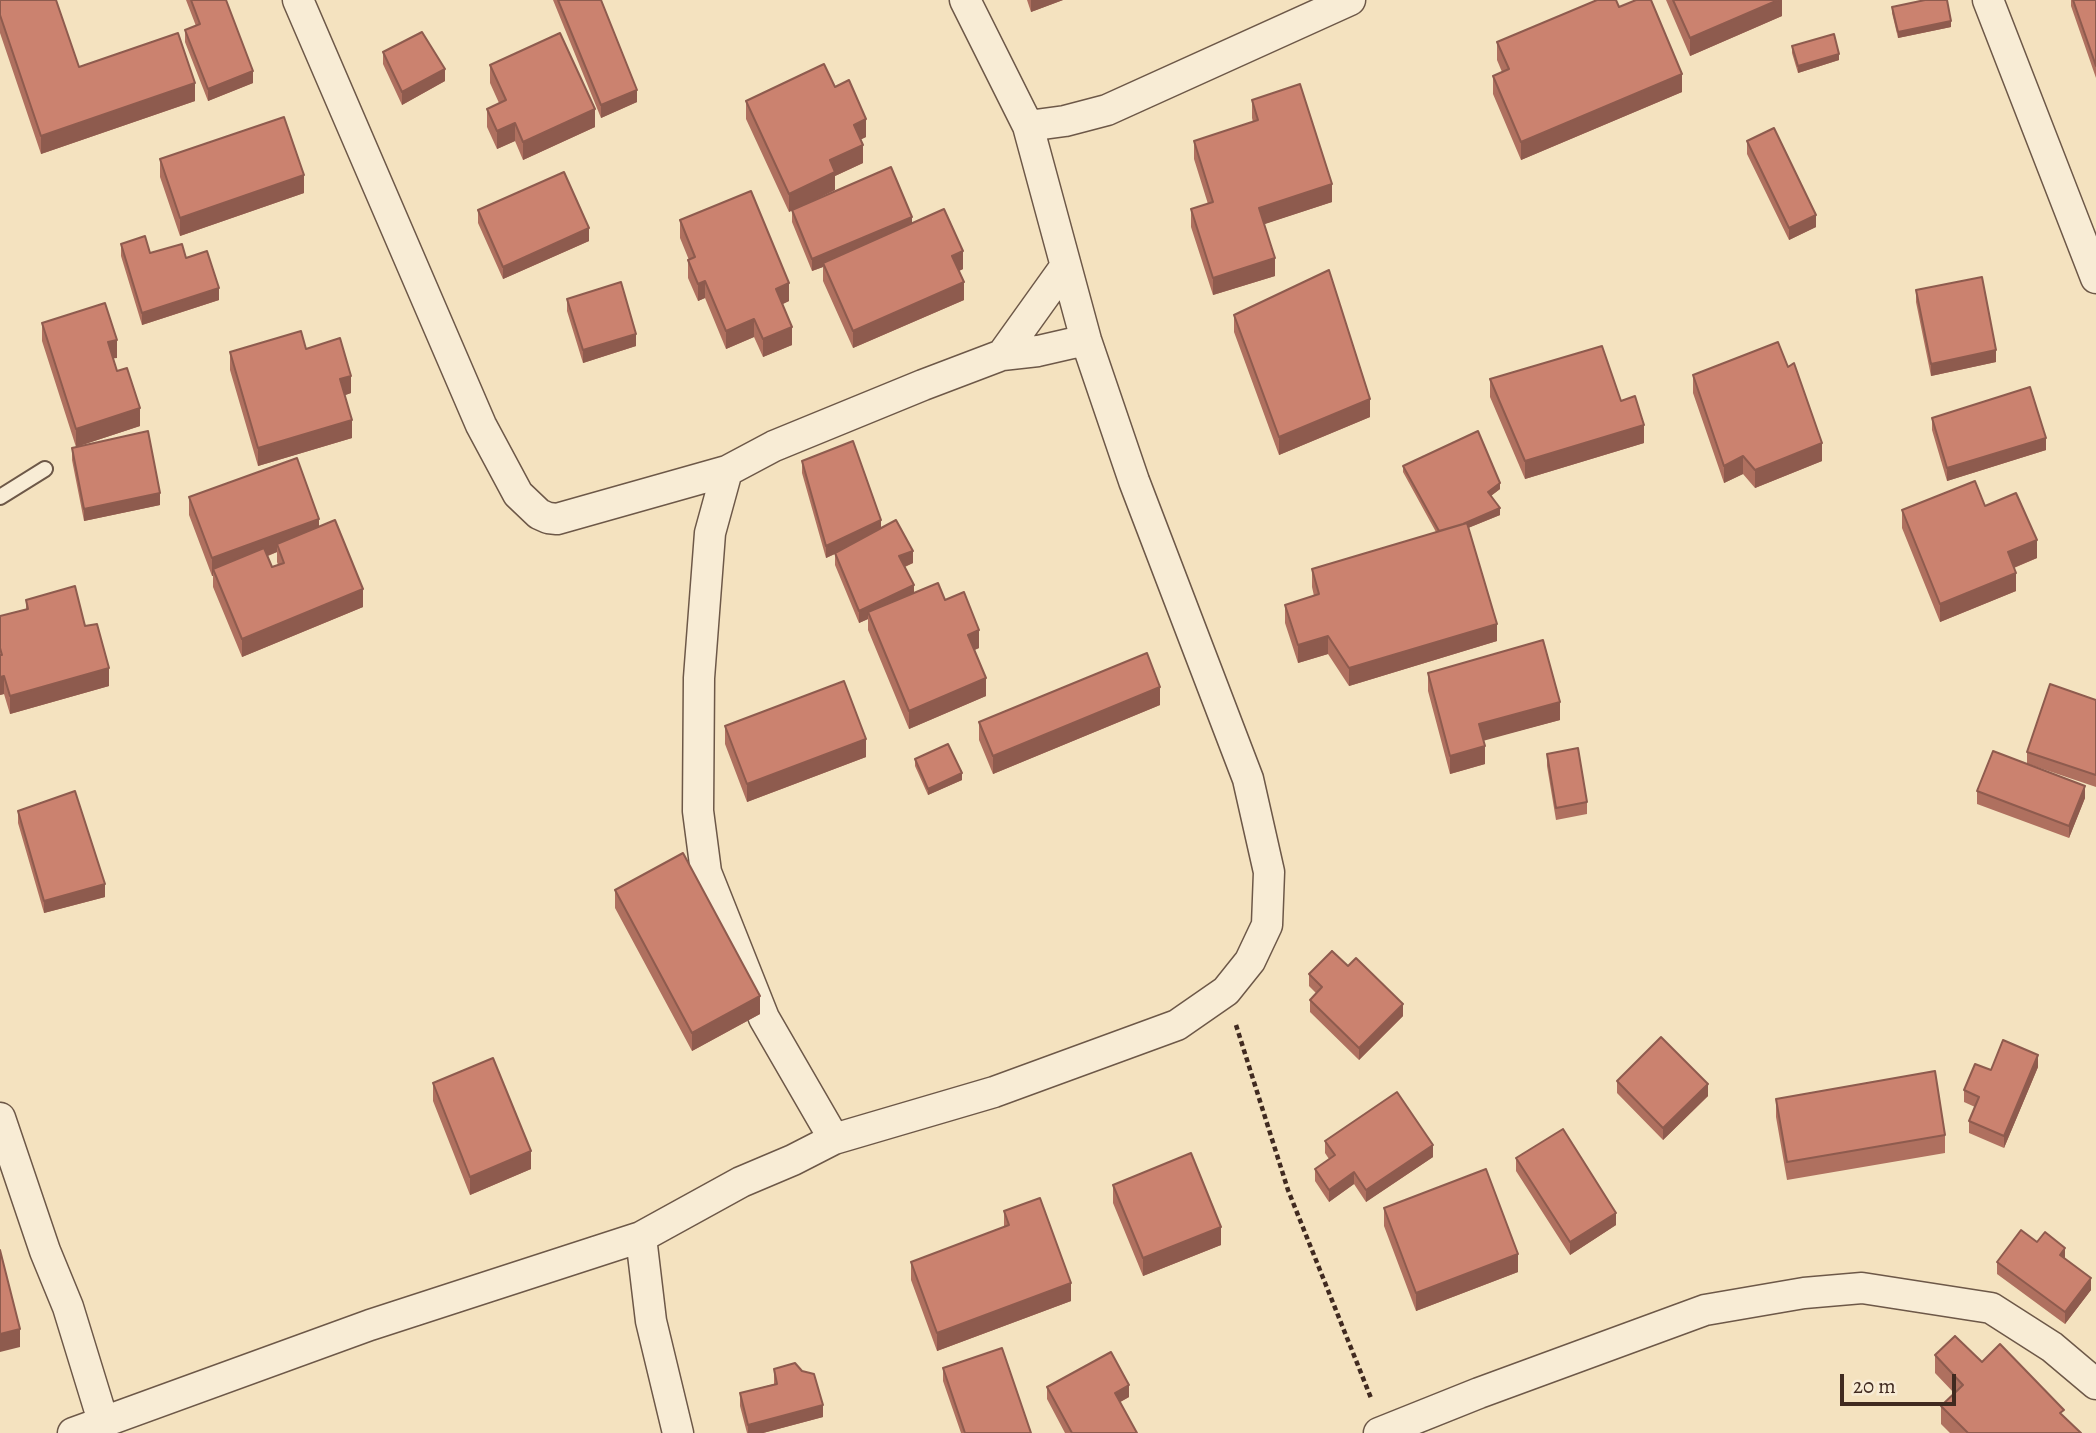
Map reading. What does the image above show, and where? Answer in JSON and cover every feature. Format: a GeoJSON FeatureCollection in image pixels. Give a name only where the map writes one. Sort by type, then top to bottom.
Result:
{"type":"FeatureCollection","features":[{"type":"Feature","properties":{"kind":"street"},"geometry":{"type":"LineString","coordinates":[[298,0],[481,425],[518,494],[540,514],[556,519],[727,471],[774,446],[1002,355],[1038,351],[1086,340]]}},
{"type":"Feature","properties":{"kind":"street"},"geometry":{"type":"LineString","coordinates":[[73,1433],[370,1325],[641,1237],[741,1182],[834,1139],[994,1092],[1177,1025],[1226,991],[1250,961],[1267,925],[1269,872],[1248,779],[1134,481],[1086,340],[1028,126],[965,0]]}},
{"type":"Feature","properties":{"kind":"street"},"geometry":{"type":"LineString","coordinates":[[1028,126],[1065,121],[1107,110],[1350,0]]}},
{"type":"Feature","properties":{"kind":"street"},"geometry":{"type":"LineString","coordinates":[[1988,0],[2096,278]]}},
{"type":"Feature","properties":{"kind":"street"},"geometry":{"type":"LineString","coordinates":[[1002,355],[1065,267]]}},
{"type":"Feature","properties":{"kind":"street"},"geometry":{"type":"LineString","coordinates":[[727,471],[709,533],[699,678],[698,811],[706,872],[764,1018],[834,1139]]}},
{"type":"Feature","properties":{"kind":"street"},"geometry":{"type":"LineString","coordinates":[[0,1118],[45,1251],[68,1307],[103,1421]]}},
{"type":"Feature","properties":{"kind":"street"},"geometry":{"type":"LineString","coordinates":[[641,1237],[651,1321],[678,1433]]}},
{"type":"Feature","properties":{"kind":"street"},"geometry":{"type":"LineString","coordinates":[[1382,1432],[1479,1393],[1705,1310],[1804,1293],[1862,1288],[1991,1308],[2052,1347],[2096,1384]]}},
{"type":"Feature","properties":{"kind":"lane"},"geometry":{"type":"LineString","coordinates":[[0,498],[45,469]]}},
{"type":"Feature","properties":{"kind":"path"},"geometry":{"type":"LineString","coordinates":[[1226,991],[1287,1190],[1382,1432]]}},
{"type":"Feature","properties":{"kind":"building"},"geometry":{"type":"Polygon","coordinates":[[[0,0],[56,0],[79,67],[178,33],[195,83],[41,136],[0,15],[0,0]]]}},
{"type":"Feature","properties":{"kind":"building"},"geometry":{"type":"Polygon","coordinates":[[[191,0],[226,0],[253,71],[208,89],[185,30],[200,24],[191,0]]]}},
{"type":"Feature","properties":{"kind":"building"},"geometry":{"type":"Polygon","coordinates":[[[558,0],[601,0],[637,90],[601,105],[558,0]]]}},
{"type":"Feature","properties":{"kind":"building"},"geometry":{"type":"Polygon","coordinates":[[[1597,0],[1616,0],[1619,7],[1636,0],[1651,0],[1682,74],[1521,142],[1493,76],[1509,69],[1497,42],[1597,0]]]}},
{"type":"Feature","properties":{"kind":"building"},"geometry":{"type":"Polygon","coordinates":[[[1673,0],[1778,0],[1690,38],[1673,0]]]}},
{"type":"Feature","properties":{"kind":"building"},"geometry":{"type":"Polygon","coordinates":[[[1925,0],[1947,0],[1951,21],[1898,32],[1892,7],[1925,0]]]}},
{"type":"Feature","properties":{"kind":"building"},"geometry":{"type":"Polygon","coordinates":[[[2073,0],[2096,0],[2096,66],[2073,0]]]}},
{"type":"Feature","properties":{"kind":"building"},"geometry":{"type":"Polygon","coordinates":[[[422,32],[445,69],[402,92],[383,52],[422,32]]]}},
{"type":"Feature","properties":{"kind":"building"},"geometry":{"type":"Polygon","coordinates":[[[560,33],[595,109],[523,142],[515,123],[497,131],[487,109],[506,100],[490,65],[560,33]]]}},
{"type":"Feature","properties":{"kind":"building"},"geometry":{"type":"Polygon","coordinates":[[[1834,34],[1839,54],[1798,66],[1792,46],[1834,34]]]}},
{"type":"Feature","properties":{"kind":"building"},"geometry":{"type":"Polygon","coordinates":[[[824,64],[835,87],[849,80],[866,119],[854,125],[863,145],[830,160],[835,172],[789,194],[746,101],[824,64]]]}},
{"type":"Feature","properties":{"kind":"building"},"geometry":{"type":"Polygon","coordinates":[[[1300,84],[1332,184],[1259,208],[1275,258],[1213,278],[1191,209],[1213,202],[1194,141],[1258,120],[1252,100],[1300,84]]]}},
{"type":"Feature","properties":{"kind":"building"},"geometry":{"type":"Polygon","coordinates":[[[284,117],[304,175],[180,218],[160,159],[284,117]]]}},
{"type":"Feature","properties":{"kind":"building"},"geometry":{"type":"Polygon","coordinates":[[[1774,128],[1816,215],[1789,228],[1747,141],[1774,128]]]}},
{"type":"Feature","properties":{"kind":"building"},"geometry":{"type":"Polygon","coordinates":[[[891,167],[912,217],[812,259],[792,210],[891,167]]]}},
{"type":"Feature","properties":{"kind":"building"},"geometry":{"type":"Polygon","coordinates":[[[564,172],[589,228],[503,267],[478,210],[564,172]]]}},
{"type":"Feature","properties":{"kind":"building"},"geometry":{"type":"Polygon","coordinates":[[[751,191],[789,283],[776,289],[792,327],[763,339],[754,319],[726,331],[705,281],[698,284],[688,260],[695,257],[680,220],[751,191]]]}},
{"type":"Feature","properties":{"kind":"building"},"geometry":{"type":"Polygon","coordinates":[[[944,209],[963,251],[952,256],[964,282],[853,331],[823,263],[944,209]]]}},
{"type":"Feature","properties":{"kind":"building"},"geometry":{"type":"Polygon","coordinates":[[[145,236],[150,253],[182,244],[186,258],[207,251],[219,288],[142,313],[121,244],[145,236]]]}},
{"type":"Feature","properties":{"kind":"building"},"geometry":{"type":"Polygon","coordinates":[[[1329,270],[1370,399],[1279,437],[1234,315],[1329,270]]]}},
{"type":"Feature","properties":{"kind":"building"},"geometry":{"type":"Polygon","coordinates":[[[1982,277],[1996,350],[1931,364],[1916,290],[1982,277]]]}},
{"type":"Feature","properties":{"kind":"building"},"geometry":{"type":"Polygon","coordinates":[[[621,282],[636,334],[583,350],[567,299],[621,282]]]}},
{"type":"Feature","properties":{"kind":"building"},"geometry":{"type":"Polygon","coordinates":[[[105,303],[117,340],[108,342],[117,371],[127,368],[140,408],[76,429],[42,323],[105,303]]]}},
{"type":"Feature","properties":{"kind":"building"},"geometry":{"type":"Polygon","coordinates":[[[301,331],[306,349],[340,338],[351,376],[340,379],[352,420],[258,448],[230,352],[301,331]]]}},
{"type":"Feature","properties":{"kind":"building"},"geometry":{"type":"Polygon","coordinates":[[[1778,342],[1788,367],[1794,363],[1822,443],[1755,470],[1743,456],[1724,466],[1693,375],[1778,342]]]}},
{"type":"Feature","properties":{"kind":"building"},"geometry":{"type":"Polygon","coordinates":[[[1602,346],[1621,401],[1635,396],[1644,425],[1525,461],[1490,379],[1602,346]]]}},
{"type":"Feature","properties":{"kind":"building"},"geometry":{"type":"Polygon","coordinates":[[[2030,387],[2046,438],[1947,468],[1932,418],[2030,387]]]}},
{"type":"Feature","properties":{"kind":"building"},"geometry":{"type":"Polygon","coordinates":[[[148,431],[160,493],[84,509],[72,448],[148,431]]]}},
{"type":"Feature","properties":{"kind":"building"},"geometry":{"type":"Polygon","coordinates":[[[1478,431],[1500,483],[1488,492],[1500,508],[1439,531],[1403,466],[1478,431]]]}},
{"type":"Feature","properties":{"kind":"building"},"geometry":{"type":"Polygon","coordinates":[[[853,441],[881,520],[826,546],[802,461],[853,441]]]}},
{"type":"Feature","properties":{"kind":"building"},"geometry":{"type":"Polygon","coordinates":[[[297,458],[319,519],[212,558],[189,497],[297,458]]]}},
{"type":"Feature","properties":{"kind":"building"},"geometry":{"type":"Polygon","coordinates":[[[1975,481],[1985,506],[2016,493],[2037,540],[2008,552],[2016,573],[1940,604],[1902,510],[1975,481]]]}},
{"type":"Feature","properties":{"kind":"building"},"geometry":{"type":"Polygon","coordinates":[[[335,520],[363,589],[242,639],[213,569],[264,548],[272,567],[284,563],[277,544],[335,520]]]}},
{"type":"Feature","properties":{"kind":"building"},"geometry":{"type":"Polygon","coordinates":[[[896,520],[913,551],[899,556],[914,585],[859,611],[835,553],[896,520]]]}},
{"type":"Feature","properties":{"kind":"building"},"geometry":{"type":"Polygon","coordinates":[[[1467,523],[1497,624],[1349,668],[1328,636],[1298,645],[1285,605],[1319,594],[1312,569],[1467,523]]]}},
{"type":"Feature","properties":{"kind":"building"},"geometry":{"type":"Polygon","coordinates":[[[938,583],[945,600],[964,592],[979,630],[968,635],[986,678],[909,711],[868,612],[938,583]]]}},
{"type":"Feature","properties":{"kind":"building"},"geometry":{"type":"Polygon","coordinates":[[[75,586],[85,626],[97,624],[109,668],[10,696],[4,676],[0,677],[0,616],[28,609],[26,600],[75,586]]]}},
{"type":"Feature","properties":{"kind":"building"},"geometry":{"type":"Polygon","coordinates":[[[1543,640],[1560,702],[1479,724],[1485,746],[1450,756],[1428,673],[1543,640]]]}},
{"type":"Feature","properties":{"kind":"building"},"geometry":{"type":"Polygon","coordinates":[[[1147,653],[1160,687],[993,756],[979,722],[1147,653]]]}},
{"type":"Feature","properties":{"kind":"building"},"geometry":{"type":"Polygon","coordinates":[[[844,681],[866,739],[747,784],[725,726],[844,681]]]}},
{"type":"Feature","properties":{"kind":"building"},"geometry":{"type":"Polygon","coordinates":[[[2050,684],[2096,700],[2096,775],[2027,752],[2050,684]]]}},
{"type":"Feature","properties":{"kind":"building"},"geometry":{"type":"Polygon","coordinates":[[[948,744],[962,773],[928,789],[915,759],[948,744]]]}},
{"type":"Feature","properties":{"kind":"building"},"geometry":{"type":"Polygon","coordinates":[[[1578,748],[1587,802],[1556,808],[1547,754],[1578,748]]]}},
{"type":"Feature","properties":{"kind":"building"},"geometry":{"type":"Polygon","coordinates":[[[1993,751],[2085,786],[2069,826],[1977,791],[1993,751]]]}},
{"type":"Feature","properties":{"kind":"building"},"geometry":{"type":"Polygon","coordinates":[[[75,791],[105,884],[44,901],[18,811],[75,791]]]}},
{"type":"Feature","properties":{"kind":"building"},"geometry":{"type":"Polygon","coordinates":[[[683,853],[760,996],[692,1033],[615,890],[683,853]]]}},
{"type":"Feature","properties":{"kind":"building"},"geometry":{"type":"Polygon","coordinates":[[[1332,951],[1348,966],[1356,958],[1403,1004],[1359,1048],[1310,1000],[1322,987],[1309,974],[1332,951]]]}},
{"type":"Feature","properties":{"kind":"building"},"geometry":{"type":"Polygon","coordinates":[[[1661,1037],[1708,1084],[1663,1128],[1617,1081],[1661,1037]]]}},
{"type":"Feature","properties":{"kind":"building"},"geometry":{"type":"Polygon","coordinates":[[[2003,1040],[2038,1055],[2004,1136],[1969,1121],[1979,1097],[1964,1090],[1975,1064],[1991,1070],[2003,1040]]]}},
{"type":"Feature","properties":{"kind":"building"},"geometry":{"type":"Polygon","coordinates":[[[493,1058],[531,1151],[470,1177],[433,1083],[493,1058]]]}},
{"type":"Feature","properties":{"kind":"building"},"geometry":{"type":"Polygon","coordinates":[[[1935,1071],[1945,1135],[1787,1162],[1776,1099],[1935,1071]]]}},
{"type":"Feature","properties":{"kind":"building"},"geometry":{"type":"Polygon","coordinates":[[[1397,1092],[1433,1145],[1366,1190],[1354,1172],[1329,1190],[1315,1169],[1335,1155],[1325,1141],[1397,1092]]]}},
{"type":"Feature","properties":{"kind":"building"},"geometry":{"type":"Polygon","coordinates":[[[1563,1129],[1616,1213],[1570,1242],[1516,1158],[1563,1129]]]}},
{"type":"Feature","properties":{"kind":"building"},"geometry":{"type":"Polygon","coordinates":[[[1191,1153],[1221,1227],[1143,1258],[1113,1185],[1191,1153]]]}},
{"type":"Feature","properties":{"kind":"building"},"geometry":{"type":"Polygon","coordinates":[[[1486,1169],[1518,1254],[1416,1293],[1384,1208],[1486,1169]]]}},
{"type":"Feature","properties":{"kind":"building"},"geometry":{"type":"Polygon","coordinates":[[[1040,1198],[1071,1283],[937,1333],[911,1262],[1009,1225],[1004,1211],[1040,1198]]]}},
{"type":"Feature","properties":{"kind":"building"},"geometry":{"type":"Polygon","coordinates":[[[2021,1230],[2037,1242],[2045,1232],[2065,1248],[2060,1255],[2091,1278],[2065,1312],[1997,1262],[2021,1230]]]}},
{"type":"Feature","properties":{"kind":"building"},"geometry":{"type":"Polygon","coordinates":[[[0,1250],[20,1329],[0,1334],[0,1250]]]}},
{"type":"Feature","properties":{"kind":"building"},"geometry":{"type":"Polygon","coordinates":[[[1955,1336],[1982,1362],[2000,1344],[2064,1410],[2060,1413],[2081,1433],[1968,1433],[1941,1406],[1963,1385],[1935,1355],[1955,1336]]]}},
{"type":"Feature","properties":{"kind":"building"},"geometry":{"type":"Polygon","coordinates":[[[1002,1348],[1031,1433],[965,1433],[943,1368],[1002,1348]]]}},
{"type":"Feature","properties":{"kind":"building"},"geometry":{"type":"Polygon","coordinates":[[[1111,1352],[1129,1385],[1115,1393],[1137,1433],[1072,1433],[1047,1387],[1111,1352]]]}},
{"type":"Feature","properties":{"kind":"building"},"geometry":{"type":"Polygon","coordinates":[[[795,1363],[802,1371],[814,1374],[823,1405],[748,1425],[740,1393],[777,1384],[774,1369],[795,1363]]]}}]}
